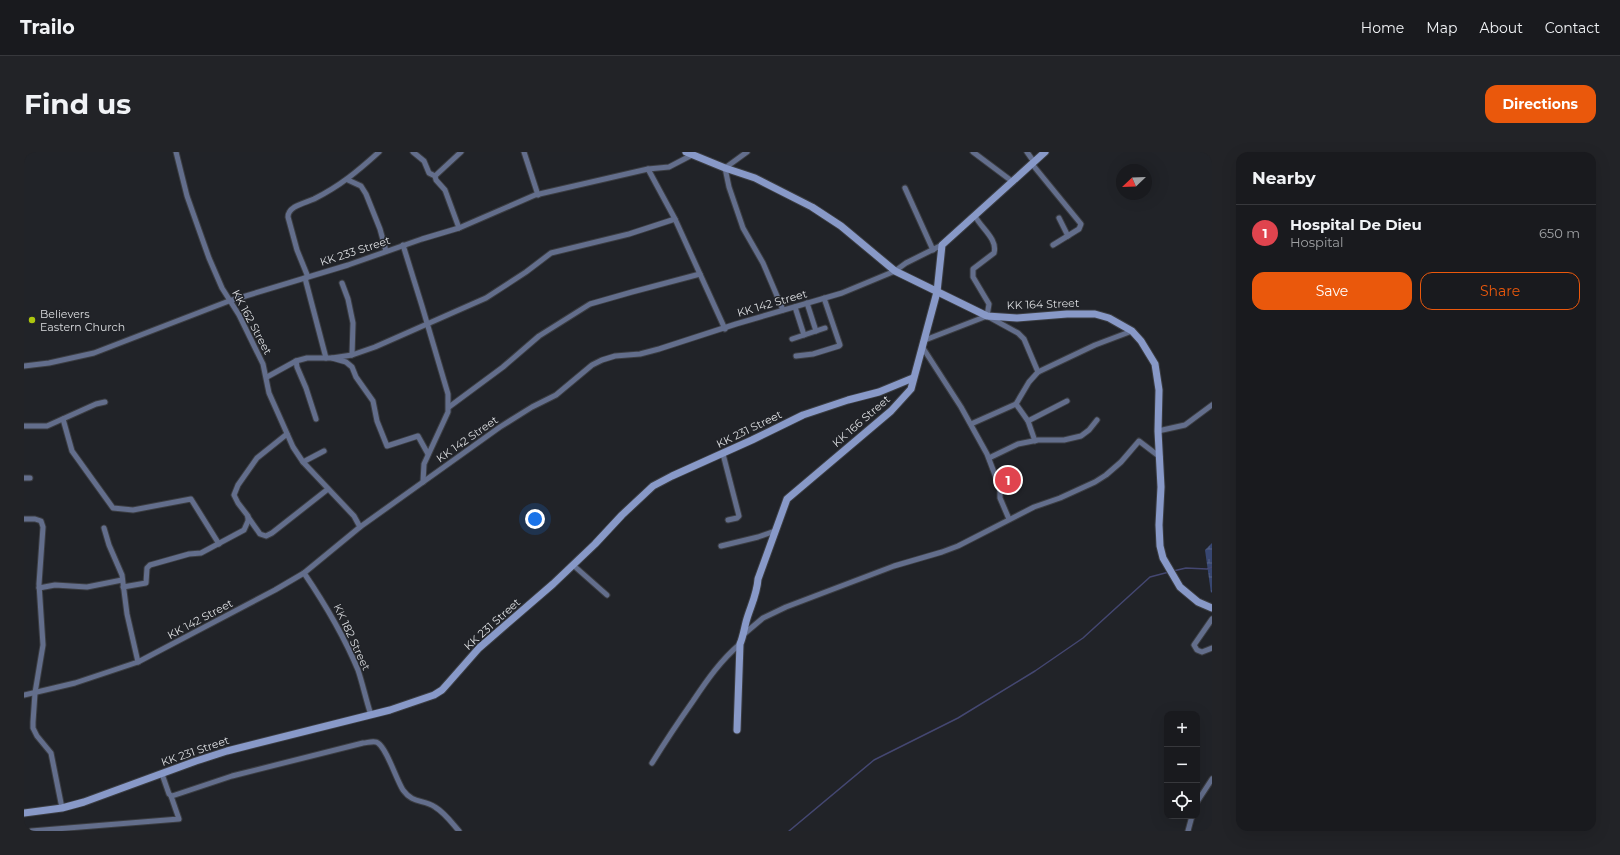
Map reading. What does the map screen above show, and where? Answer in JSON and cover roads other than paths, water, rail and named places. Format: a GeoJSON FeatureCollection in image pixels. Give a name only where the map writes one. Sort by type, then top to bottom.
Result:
{"type":"FeatureCollection","features":[{"type":"Feature","properties":{"kind":"street","name":"KK 162 Street"},"geometry":{"type":"LineString","coordinates":[[176,152],[182,179],[194,218],[209,258],[229,301],[250,335],[263,364],[267,377],[269,393],[293,447],[303,462],[354,516],[360,527]]}},
{"type":"Feature","properties":{"kind":"street"},"geometry":{"type":"LineString","coordinates":[[329,358],[297,250],[288,214],[292,208],[315,198],[348,180],[379,152]]}},
{"type":"Feature","properties":{"kind":"street"},"geometry":{"type":"LineString","coordinates":[[413,152],[424,160],[430,172],[435,176],[436,180],[445,190],[459,228]]}},
{"type":"Feature","properties":{"kind":"street"},"geometry":{"type":"LineString","coordinates":[[435,176],[461,152]]}},
{"type":"Feature","properties":{"kind":"street"},"geometry":{"type":"LineString","coordinates":[[524,152],[538,195]]}},
{"type":"Feature","properties":{"kind":"street"},"geometry":{"type":"LineString","coordinates":[[747,152],[725,168],[729,187],[743,228],[763,263],[783,310]]}},
{"type":"Feature","properties":{"kind":"street"},"geometry":{"type":"LineString","coordinates":[[973,152],[1013,182]]}},
{"type":"Feature","properties":{"kind":"street"},"geometry":{"type":"LineString","coordinates":[[1027,152],[1033,163],[1081,224],[1081,228],[1053,245]]}},
{"type":"Feature","properties":{"kind":"street"},"geometry":{"type":"LineString","coordinates":[[942,245],[1045,152]]}},
{"type":"Feature","properties":{"kind":"street","name":"KK 233 Street"},"geometry":{"type":"LineString","coordinates":[[24,366],[65,361],[94,354],[229,301],[459,228],[538,195],[648,170],[669,167],[689,153]]}},
{"type":"Feature","properties":{"kind":"street","name":"KK 164 Street"},"geometry":{"type":"LineString","coordinates":[[689,153],[725,168],[755,178],[812,207],[841,226],[895,271],[987,316],[1017,318],[1067,314],[1095,314],[1109,318],[1132,331],[1141,341],[1155,364],[1159,390],[1158,431],[1162,487],[1159,525],[1160,546],[1164,558],[1180,587],[1198,602],[1212,608]]}},
{"type":"Feature","properties":{"kind":"street"},"geometry":{"type":"LineString","coordinates":[[648,170],[675,219],[725,329]]}},
{"type":"Feature","properties":{"kind":"street"},"geometry":{"type":"LineString","coordinates":[[348,180],[361,186],[366,194],[380,229],[386,252]]}},
{"type":"Feature","properties":{"kind":"street"},"geometry":{"type":"LineString","coordinates":[[905,188],[933,250]]}},
{"type":"Feature","properties":{"kind":"street"},"geometry":{"type":"LineString","coordinates":[[975,216],[994,242],[995,249],[994,253],[973,269],[973,277],[989,304],[987,316]]}},
{"type":"Feature","properties":{"kind":"street"},"geometry":{"type":"LineString","coordinates":[[1059,218],[1068,236]]}},
{"type":"Feature","properties":{"kind":"street"},"geometry":{"type":"LineString","coordinates":[[267,377],[296,361],[306,358],[329,358],[352,355],[375,347],[428,324],[486,298],[526,272],[551,252],[629,234],[675,219]]}},
{"type":"Feature","properties":{"kind":"street"},"geometry":{"type":"LineString","coordinates":[[403,245],[446,387],[449,407],[424,464],[423,482]]}},
{"type":"Feature","properties":{"kind":"street","name":"KK 142 Street"},"geometry":{"type":"LineString","coordinates":[[24,695],[75,683],[138,662],[275,590],[304,573],[360,527],[500,427],[522,413],[556,395],[592,365],[602,360],[659,349],[783,310],[842,294],[895,271],[906,263],[942,245]]}},
{"type":"Feature","properties":{"kind":"street","name":"KK 166 Street"},"geometry":{"type":"LineString","coordinates":[[737,730],[740,644],[758,590],[758,579],[787,498],[891,411],[909,394],[914,383],[913,378],[923,348],[937,292],[942,245]]}},
{"type":"Feature","properties":{"kind":"street"},"geometry":{"type":"LineString","coordinates":[[449,407],[503,367],[539,336],[590,304],[700,274]]}},
{"type":"Feature","properties":{"kind":"street"},"geometry":{"type":"LineString","coordinates":[[342,283],[348,298],[353,323],[352,355]]}},
{"type":"Feature","properties":{"kind":"street"},"geometry":{"type":"LineString","coordinates":[[796,356],[813,354],[840,345],[824,298]]}},
{"type":"Feature","properties":{"kind":"street"},"geometry":{"type":"LineString","coordinates":[[807,303],[816,331]]}},
{"type":"Feature","properties":{"kind":"street"},"geometry":{"type":"LineString","coordinates":[[795,307],[804,334]]}},
{"type":"Feature","properties":{"kind":"street"},"geometry":{"type":"LineString","coordinates":[[925,340],[987,316],[1018,333],[1024,339],[1038,372]]}},
{"type":"Feature","properties":{"kind":"street"},"geometry":{"type":"LineString","coordinates":[[792,339],[824,328]]}},
{"type":"Feature","properties":{"kind":"street"},"geometry":{"type":"LineString","coordinates":[[970,424],[1016,404],[1029,382],[1038,372],[1095,345],[1132,331]]}},
{"type":"Feature","properties":{"kind":"street"},"geometry":{"type":"LineString","coordinates":[[923,348],[970,424],[989,458],[1000,488],[1000,498],[1009,519]]}},
{"type":"Feature","properties":{"kind":"street"},"geometry":{"type":"LineString","coordinates":[[329,358],[346,362],[352,366],[356,376],[373,401],[377,421],[387,446],[418,436],[428,454]]}},
{"type":"Feature","properties":{"kind":"street"},"geometry":{"type":"LineString","coordinates":[[296,361],[297,367],[309,395],[316,419]]}},
{"type":"Feature","properties":{"kind":"street","name":"KK 231 Street"},"geometry":{"type":"LineString","coordinates":[[24,813],[62,808],[84,802],[226,751],[371,715],[408,705],[434,695],[442,690],[479,648],[553,584],[653,486],[803,415],[878,392],[913,378]]}},
{"type":"Feature","properties":{"kind":"street"},"geometry":{"type":"LineString","coordinates":[[1028,421],[1067,400]]}},
{"type":"Feature","properties":{"kind":"street"},"geometry":{"type":"LineString","coordinates":[[24,426],[43,427],[105,402]]}},
{"type":"Feature","properties":{"kind":"street"},"geometry":{"type":"LineString","coordinates":[[1016,404],[1028,421],[1035,440]]}},
{"type":"Feature","properties":{"kind":"street"},"geometry":{"type":"LineString","coordinates":[[1158,431],[1185,425],[1212,405]]}},
{"type":"Feature","properties":{"kind":"street"},"geometry":{"type":"LineString","coordinates":[[63,419],[72,451],[113,508],[133,510],[191,499],[219,544]]}},
{"type":"Feature","properties":{"kind":"street"},"geometry":{"type":"LineString","coordinates":[[989,458],[1018,444],[1035,440],[1064,440],[1081,436],[1089,430],[1097,420]]}},
{"type":"Feature","properties":{"kind":"street"},"geometry":{"type":"LineString","coordinates":[[287,434],[257,458],[238,485],[234,495],[260,534],[266,536],[272,533],[328,489]]}},
{"type":"Feature","properties":{"kind":"street"},"geometry":{"type":"LineString","coordinates":[[744,634],[763,618],[786,607],[894,566],[958,546],[1034,506],[1060,498],[1106,476],[1140,441],[1160,457]]}},
{"type":"Feature","properties":{"kind":"street"},"geometry":{"type":"LineString","coordinates":[[303,462],[324,451]]}},
{"type":"Feature","properties":{"kind":"street"},"geometry":{"type":"LineString","coordinates":[[723,454],[739,516],[728,520]]}},
{"type":"Feature","properties":{"kind":"street"},"geometry":{"type":"LineString","coordinates":[[123,587],[146,583],[147,568],[150,565],[189,554],[201,553],[244,530],[248,521],[248,516]]}},
{"type":"Feature","properties":{"kind":"street"},"geometry":{"type":"LineString","coordinates":[[24,519],[39,520],[42,524],[39,588],[43,645],[35,693],[33,728],[37,736],[51,753],[62,808]]}},
{"type":"Feature","properties":{"kind":"street"},"geometry":{"type":"LineString","coordinates":[[104,528],[109,545],[122,573],[127,614],[138,662]]}},
{"type":"Feature","properties":{"kind":"street"},"geometry":{"type":"LineString","coordinates":[[720,546],[758,538],[775,531]]}},
{"type":"Feature","properties":{"kind":"street"},"geometry":{"type":"LineString","coordinates":[[572,565],[607,595]]}},
{"type":"Feature","properties":{"kind":"street","name":"KK 182 Street"},"geometry":{"type":"LineString","coordinates":[[304,573],[326,606],[343,638],[358,672],[371,715]]}},
{"type":"Feature","properties":{"kind":"street"},"geometry":{"type":"LineString","coordinates":[[39,588],[55,585],[86,587],[122,580]]}},
{"type":"Feature","properties":{"kind":"street"},"geometry":{"type":"LineString","coordinates":[[1212,619],[1194,645],[1197,650],[1202,652],[1212,648]]}},
{"type":"Feature","properties":{"kind":"street"},"geometry":{"type":"LineString","coordinates":[[652,763],[669,735],[712,672],[730,652],[740,644]]}},
{"type":"Feature","properties":{"kind":"street"},"geometry":{"type":"LineString","coordinates":[[171,796],[232,776],[363,743],[375,742],[379,743],[385,752],[404,791],[412,799],[434,806],[443,813],[459,831]]}},
{"type":"Feature","properties":{"kind":"street"},"geometry":{"type":"LineString","coordinates":[[31,831],[179,819],[162,774]]}},
{"type":"Feature","properties":{"kind":"street"},"geometry":{"type":"LineString","coordinates":[[1200,797],[1212,779]]}},
{"type":"Feature","properties":{"kind":"street"},"geometry":{"type":"LineString","coordinates":[[1188,831],[1191,819]]}},
{"type":"Feature","properties":{"kind":"waterway"},"geometry":{"type":"LineString","coordinates":[[1173,571],[1186,568],[1207,569],[1212,567]]}},
{"type":"Feature","properties":{"kind":"waterway"},"geometry":{"type":"LineString","coordinates":[[789,831],[874,760],[958,718],[1035,671],[1083,638],[1150,577],[1169,572]]}},
{"type":"Feature","properties":{"kind":"place","name":"Believers Eastern Church"},"geometry":{"type":"Point","coordinates":[32,320]}},
{"type":"Feature","properties":{"kind":"place","name":"Hospital De Dieu"},"geometry":{"type":"Point","coordinates":[1008,480]}}]}
